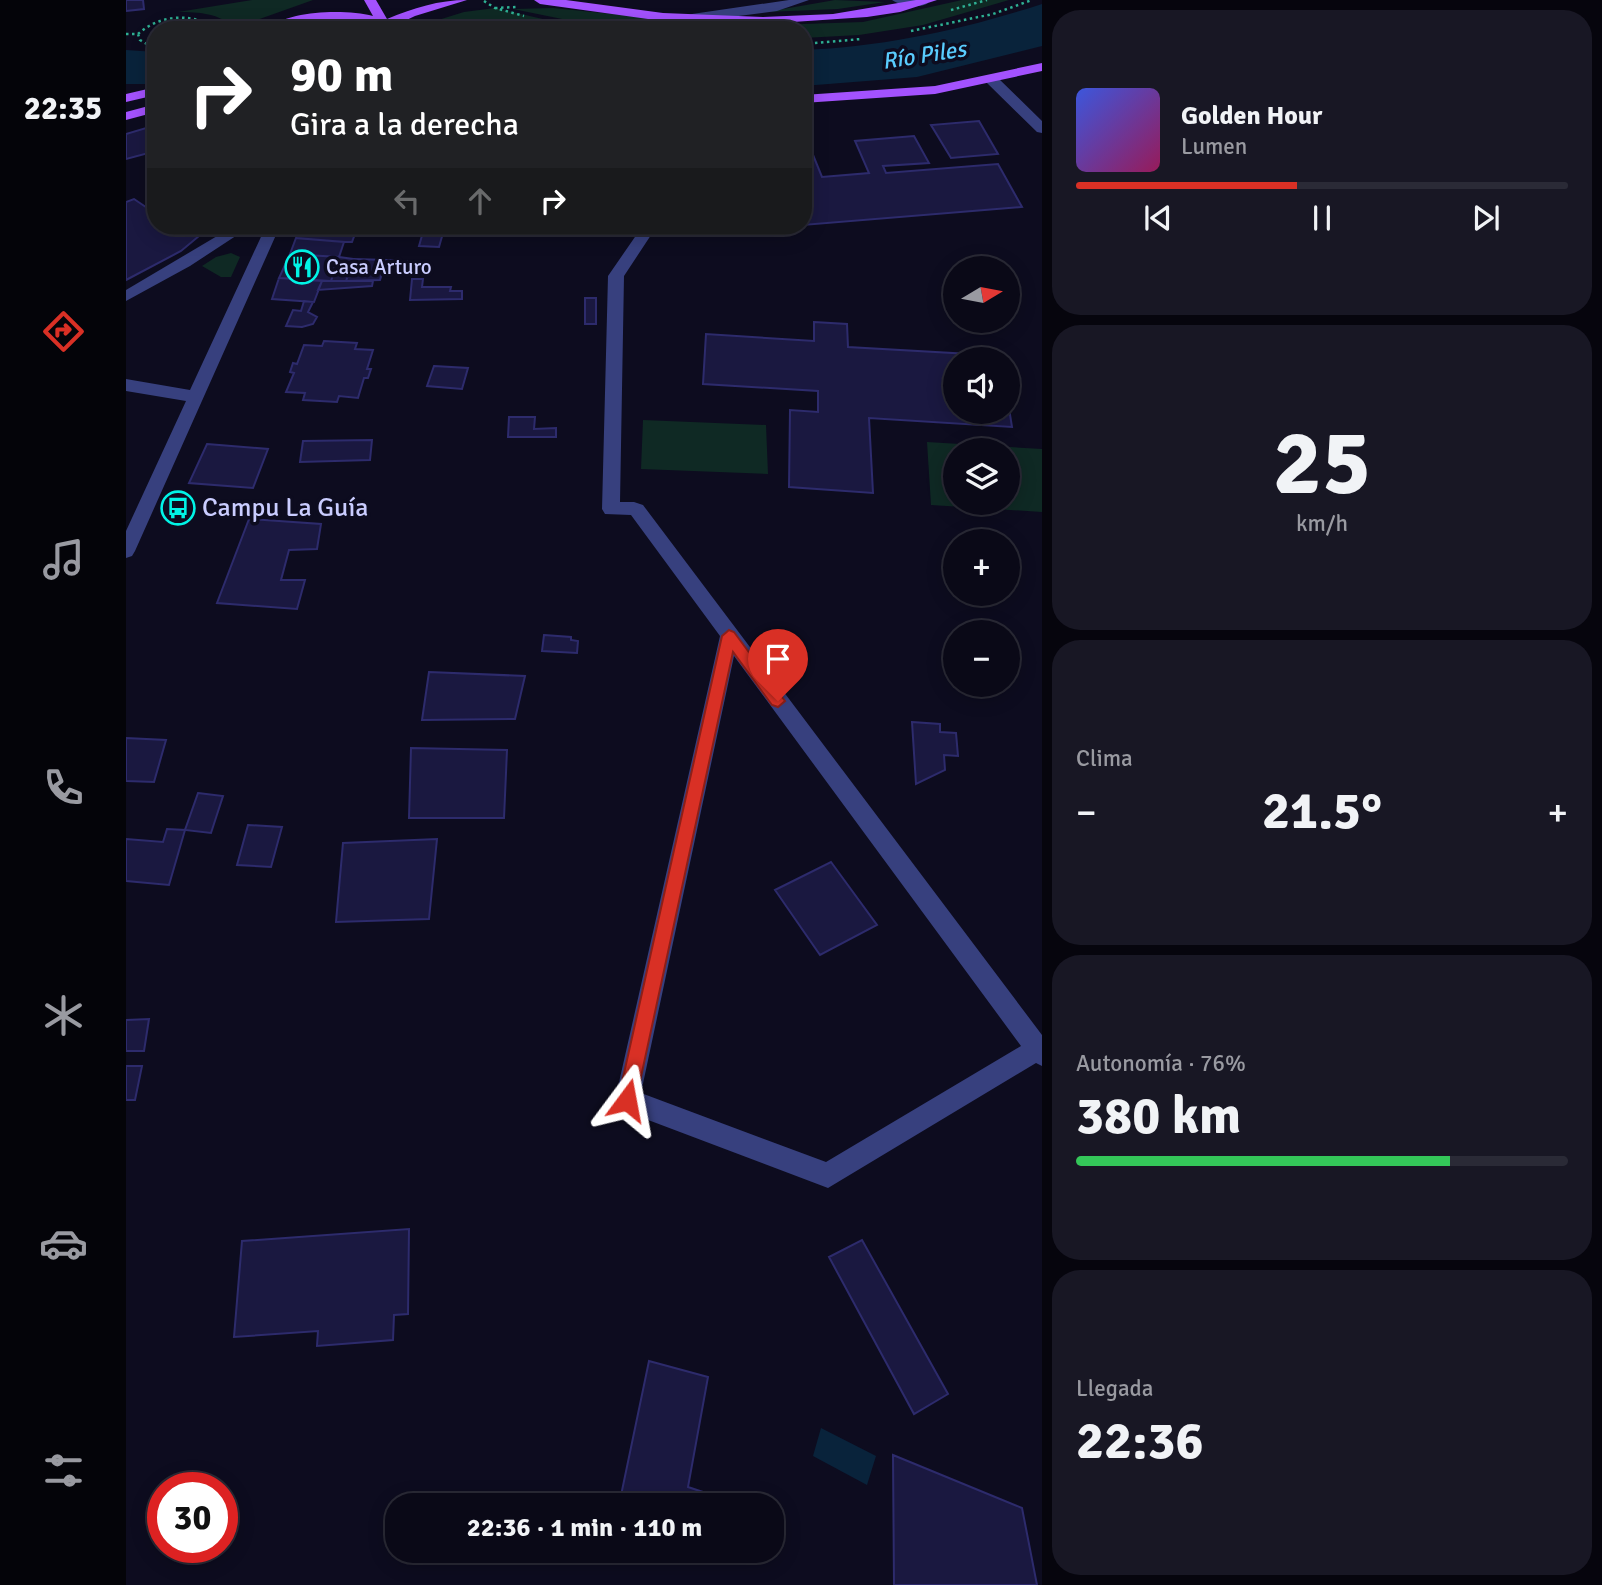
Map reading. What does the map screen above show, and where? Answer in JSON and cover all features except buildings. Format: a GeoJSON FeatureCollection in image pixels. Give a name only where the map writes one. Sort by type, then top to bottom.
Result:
{"type":"FeatureCollection","features":[{"type":"Feature","properties":{"kind":"main road"},"geometry":{"type":"LineString","coordinates":[[301,21],[345,0]]}},
{"type":"Feature","properties":{"kind":"main road"},"geometry":{"type":"LineString","coordinates":[[370,0],[385,21]]}},
{"type":"Feature","properties":{"kind":"main road"},"geometry":{"type":"LineString","coordinates":[[397,21],[411,13],[461,0]]}},
{"type":"Feature","properties":{"kind":"main road"},"geometry":{"type":"LineString","coordinates":[[540,0],[662,17],[692,18],[807,18],[858,14],[927,1]]}},
{"type":"Feature","properties":{"kind":"main road"},"geometry":{"type":"LineString","coordinates":[[314,17],[344,16],[366,21]]}},
{"type":"Feature","properties":{"kind":"main road"},"geometry":{"type":"LineString","coordinates":[[812,98],[935,90],[992,80],[1042,67]]}},
{"type":"Feature","properties":{"kind":"main road"},"geometry":{"type":"LineString","coordinates":[[126,99],[147,94]]}},
{"type":"Feature","properties":{"kind":"main road"},"geometry":{"type":"LineString","coordinates":[[126,116],[147,110]]}},
{"type":"Feature","properties":{"kind":"street"},"geometry":{"type":"LineString","coordinates":[[692,18],[777,7],[803,0]]}},
{"type":"Feature","properties":{"kind":"street"},"geometry":{"type":"LineString","coordinates":[[898,0],[927,1]]}},
{"type":"Feature","properties":{"kind":"street"},"geometry":{"type":"LineString","coordinates":[[992,80],[1042,129]]}},
{"type":"Feature","properties":{"kind":"street"},"geometry":{"type":"LineString","coordinates":[[126,296],[230,235]]}},
{"type":"Feature","properties":{"kind":"street"},"geometry":{"type":"LineString","coordinates":[[126,551],[269,235]]}},
{"type":"Feature","properties":{"kind":"street"},"geometry":{"type":"LineString","coordinates":[[644,235],[616,276],[611,509],[634,508],[1040,1052],[828,1175],[627,1100],[729,636]]}},
{"type":"Feature","properties":{"kind":"street"},"geometry":{"type":"LineString","coordinates":[[126,385],[196,397]]}},
{"type":"Feature","properties":{"kind":"path"},"geometry":{"type":"LineString","coordinates":[[158,21],[203,21]]}},
{"type":"Feature","properties":{"kind":"path"},"geometry":{"type":"LineString","coordinates":[[126,34],[138,34],[147,27]]}},
{"type":"Feature","properties":{"kind":"path"},"geometry":{"type":"LineString","coordinates":[[138,34],[140,40],[147,44]]}},
{"type":"Feature","properties":{"kind":"green space"},"geometry":{"type":"Polygon","coordinates":[[[252,0],[313,0],[254,21],[225,21],[201,13],[178,12],[252,0]]]}},
{"type":"Feature","properties":{"kind":"green space"},"geometry":{"type":"Polygon","coordinates":[[[835,0],[885,2],[838,9],[766,12],[835,0]]]}},
{"type":"Feature","properties":{"kind":"green space"},"geometry":{"type":"Polygon","coordinates":[[[962,0],[1009,0],[923,25],[859,35],[812,38],[812,24],[863,22],[962,0]]]}},
{"type":"Feature","properties":{"kind":"green space"},"geometry":{"type":"Polygon","coordinates":[[[495,8],[551,21],[435,21],[464,12],[495,8]]]}},
{"type":"Feature","properties":{"kind":"green space"},"geometry":{"type":"Polygon","coordinates":[[[553,8],[682,21],[570,21],[513,9],[553,8]]]}},
{"type":"Feature","properties":{"kind":"green space"},"geometry":{"type":"Polygon","coordinates":[[[231,253],[240,257],[231,277],[221,277],[202,266],[216,257],[231,253]]]}},
{"type":"Feature","properties":{"kind":"green space"},"geometry":{"type":"Polygon","coordinates":[[[643,420],[766,425],[768,474],[641,469],[643,420]]]}},
{"type":"Feature","properties":{"kind":"green space"},"geometry":{"type":"Polygon","coordinates":[[[927,442],[943,443],[943,506],[931,505],[927,442]]]}},
{"type":"Feature","properties":{"kind":"green space"},"geometry":{"type":"Polygon","coordinates":[[[1020,448],[1042,449],[1042,512],[1020,511],[1020,448]]]}},
{"type":"Feature","properties":{"kind":"water","name":"Río Piles"},"geometry":{"type":"Polygon","coordinates":[[[1042,4],[1042,46],[917,77],[812,85],[812,49],[894,41],[984,21],[1042,4]]]}},
{"type":"Feature","properties":{"kind":"water"},"geometry":{"type":"Polygon","coordinates":[[[126,50],[147,51],[147,84],[126,84],[126,50]]]}},
{"type":"Feature","properties":{"kind":"water"},"geometry":{"type":"Polygon","coordinates":[[[821,1428],[876,1456],[867,1485],[813,1456],[821,1428]]]}},
{"type":"Feature","properties":{"kind":"place","name":"Casa Arturo"},"geometry":{"type":"Point","coordinates":[302,267]}},
{"type":"Feature","properties":{"kind":"place","name":"Campu La Guía"},"geometry":{"type":"Point","coordinates":[178,508]}},
{"type":"Feature","properties":{"kind":"route"},"geometry":{"type":"LineString","coordinates":[[627,1100],[729,636],[778,701]]}}]}
